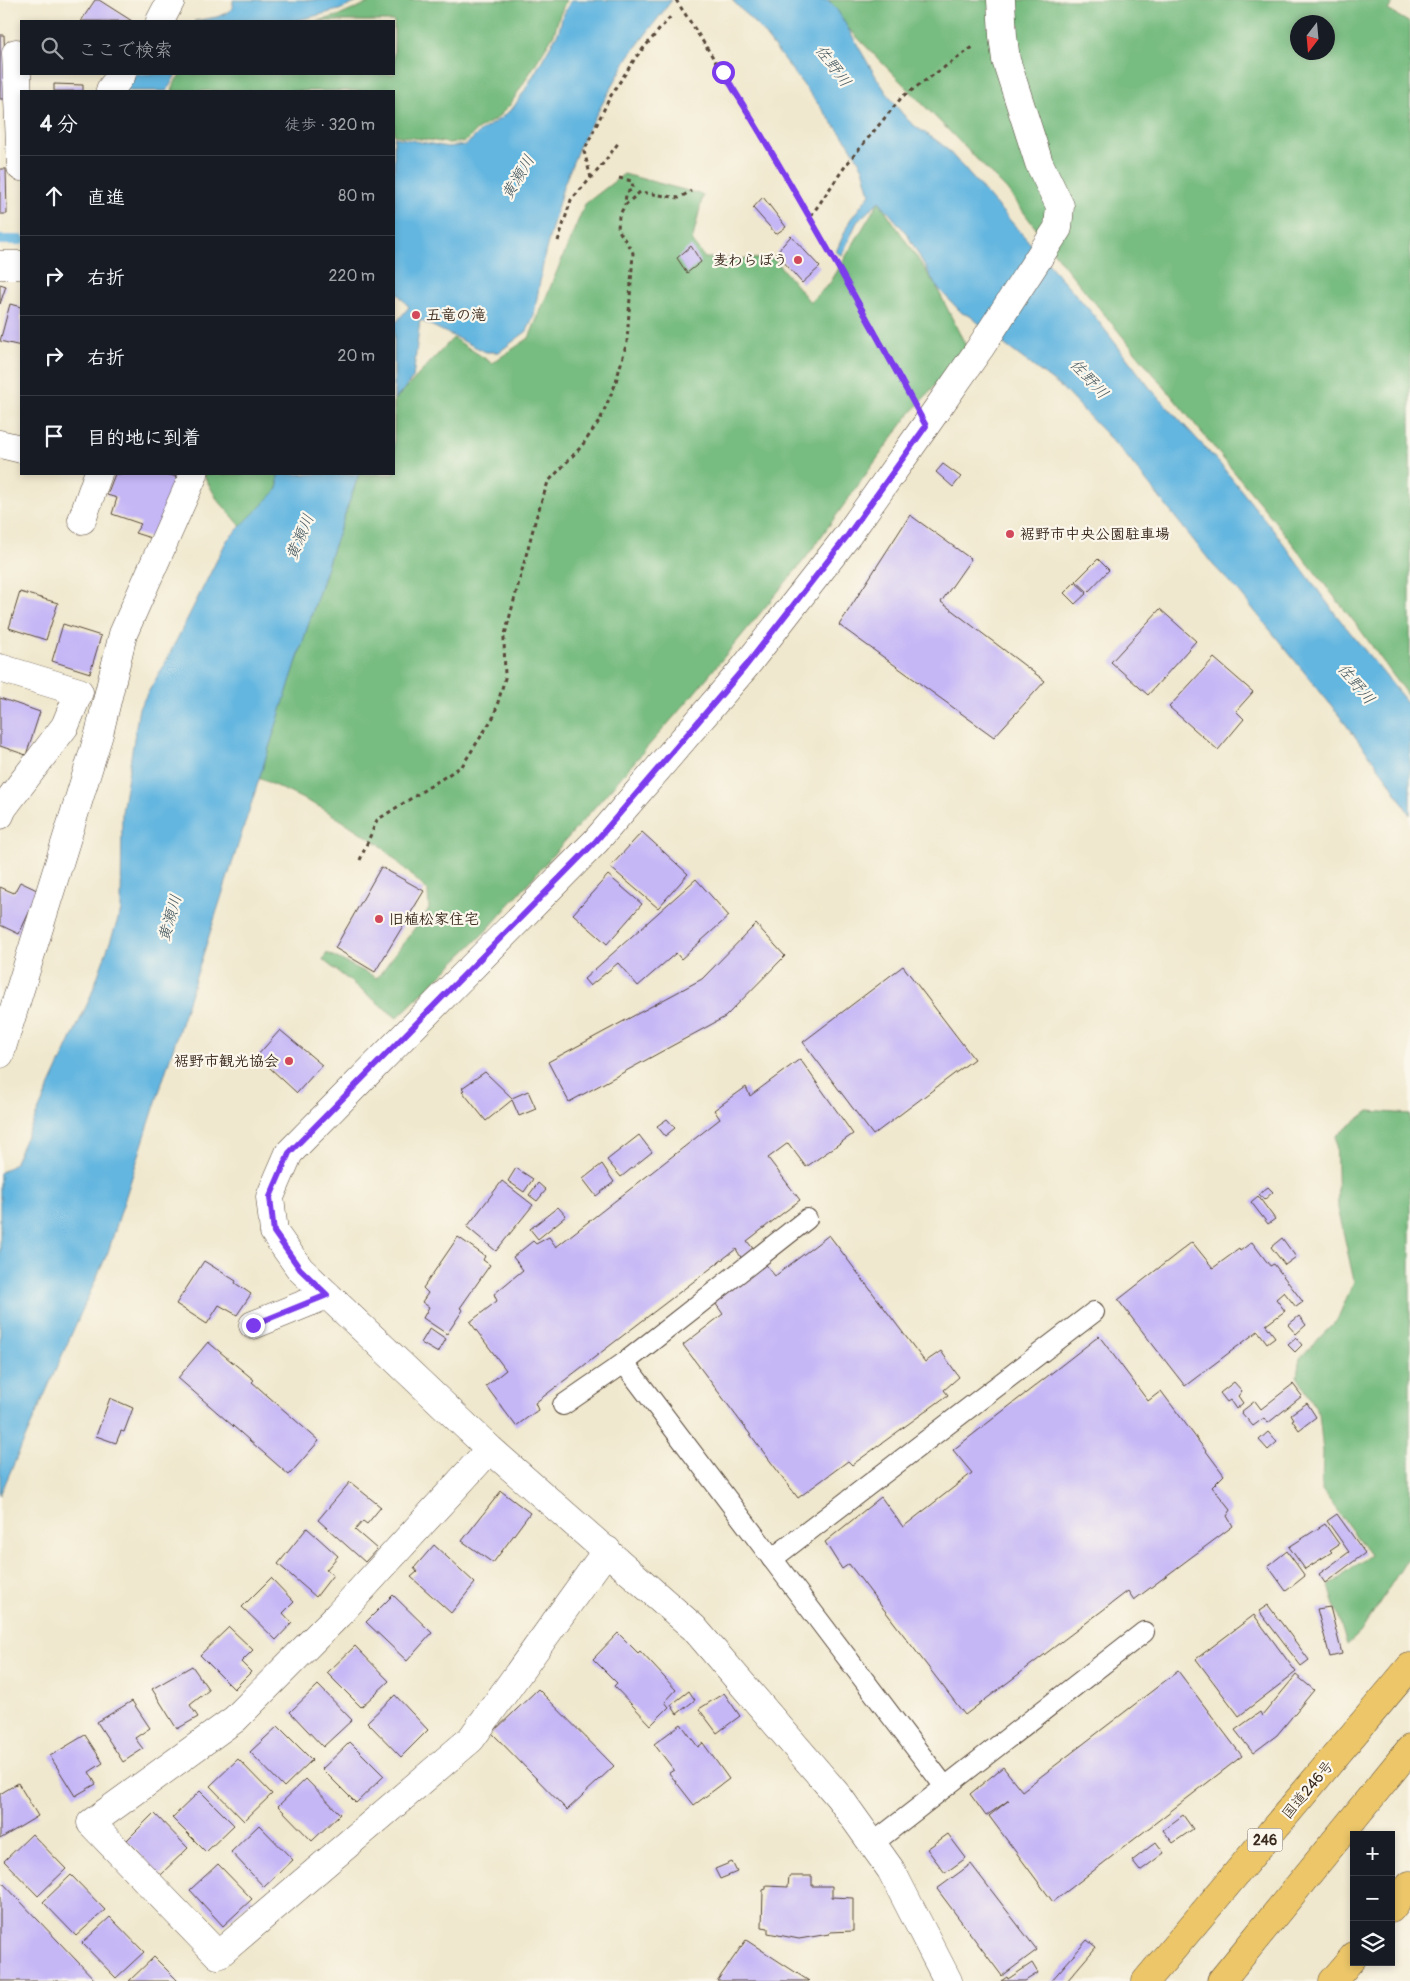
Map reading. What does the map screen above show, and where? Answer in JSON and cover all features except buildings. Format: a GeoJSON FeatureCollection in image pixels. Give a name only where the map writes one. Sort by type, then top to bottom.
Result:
{"type":"FeatureCollection","features":[{"type":"Feature","properties":{"kind":"highway","name":"国道246号"},"geometry":{"type":"LineString","coordinates":[[1146,1981],[1410,1667]]}},
{"type":"Feature","properties":{"kind":"highway"},"geometry":{"type":"LineString","coordinates":[[1221,1981],[1407,1753]]}},
{"type":"Feature","properties":{"kind":"highway"},"geometry":{"type":"LineString","coordinates":[[1395,1904],[1409,1886]]}},
{"type":"Feature","properties":{"kind":"highway"},"geometry":{"type":"LineString","coordinates":[[1333,1981],[1350,1961]]}},
{"type":"Feature","properties":{"kind":"street"},"geometry":{"type":"LineString","coordinates":[[161,20],[171,0]]}},
{"type":"Feature","properties":{"kind":"street"},"geometry":{"type":"LineString","coordinates":[[948,1981],[891,1870],[839,1797],[694,1628],[490,1448],[300,1269],[274,1232],[270,1197],[289,1153],[596,841],[745,667],[848,535],[926,426],[980,348],[1058,228],[1060,206],[1039,163],[1006,60],[1001,0]]}},
{"type":"Feature","properties":{"kind":"street"},"geometry":{"type":"LineString","coordinates":[[16,53],[10,114],[20,162]]}},
{"type":"Feature","properties":{"kind":"street"},"geometry":{"type":"LineString","coordinates":[[110,90],[121,75]]}},
{"type":"Feature","properties":{"kind":"street"},"geometry":{"type":"LineString","coordinates":[[0,265],[20,265]]}},
{"type":"Feature","properties":{"kind":"street"},"geometry":{"type":"LineString","coordinates":[[0,444],[20,449]]}},
{"type":"Feature","properties":{"kind":"street"},"geometry":{"type":"LineString","coordinates":[[82,520],[98,475]]}},
{"type":"Feature","properties":{"kind":"street"},"geometry":{"type":"LineString","coordinates":[[0,1054],[99,734],[123,634],[194,475]]}},
{"type":"Feature","properties":{"kind":"street"},"geometry":{"type":"LineString","coordinates":[[0,815],[65,726],[79,692],[116,664]]}},
{"type":"Feature","properties":{"kind":"street"},"geometry":{"type":"LineString","coordinates":[[0,668],[79,692]]}},
{"type":"Feature","properties":{"kind":"street"},"geometry":{"type":"LineString","coordinates":[[253,1325],[327,1295]]}},
{"type":"Feature","properties":{"kind":"street"},"geometry":{"type":"LineString","coordinates":[[490,1448],[338,1615],[235,1719],[91,1823],[218,1956],[471,1739],[607,1550]]}},
{"type":"Feature","properties":{"kind":"lane"},"geometry":{"type":"LineString","coordinates":[[563,1405],[624,1363],[807,1219]]}},
{"type":"Feature","properties":{"kind":"lane"},"geometry":{"type":"LineString","coordinates":[[772,1559],[1094,1312]]}},
{"type":"Feature","properties":{"kind":"lane"},"geometry":{"type":"LineString","coordinates":[[624,1363],[945,1787]]}},
{"type":"Feature","properties":{"kind":"lane"},"geometry":{"type":"LineString","coordinates":[[872,1844],[1144,1632]]}},
{"type":"Feature","properties":{"kind":"path"},"geometry":{"type":"LineString","coordinates":[[676,0],[723,72],[811,216],[926,426]]}},
{"type":"Feature","properties":{"kind":"path"},"geometry":{"type":"LineString","coordinates":[[591,178],[584,151],[610,97],[636,58],[672,15]]}},
{"type":"Feature","properties":{"kind":"path"},"geometry":{"type":"LineString","coordinates":[[811,216],[846,165],[902,97],[968,48],[1003,36]]}},
{"type":"Feature","properties":{"kind":"path"},"geometry":{"type":"LineString","coordinates":[[558,241],[571,200],[619,142]]}},
{"type":"Feature","properties":{"kind":"path"},"geometry":{"type":"LineString","coordinates":[[619,178],[632,181],[633,189],[626,193],[625,205]]}},
{"type":"Feature","properties":{"kind":"path"},"geometry":{"type":"LineString","coordinates":[[360,860],[377,820],[462,766],[494,716],[505,678],[504,638],[536,518],[548,482],[581,447],[600,420],[615,385],[627,342],[633,254],[618,229],[619,216],[625,205],[640,192],[679,198],[691,191]]}},
{"type":"Feature","properties":{"kind":"green space"},"geometry":{"type":"Polygon","coordinates":[[[375,0],[566,0],[554,34],[510,105],[496,119],[477,130],[465,142],[448,143],[395,135],[395,90],[172,90],[180,75],[395,75],[395,20],[322,20],[341,15],[375,0]]]}},
{"type":"Feature","properties":{"kind":"green space"},"geometry":{"type":"Polygon","coordinates":[[[823,0],[1395,0],[1388,10],[1410,23],[1410,699],[1359,628],[1273,519],[1062,263],[1007,190],[823,0]]]}},
{"type":"Feature","properties":{"kind":"green space"},"geometry":{"type":"Polygon","coordinates":[[[624,174],[703,195],[692,242],[705,258],[774,259],[810,302],[830,283],[879,201],[936,286],[967,348],[905,420],[805,559],[686,703],[487,930],[397,1018],[323,960],[327,953],[377,978],[429,909],[428,891],[379,844],[322,808],[259,778],[331,554],[359,475],[395,475],[395,400],[453,338],[492,363],[529,338],[585,204],[624,174]]]}},
{"type":"Feature","properties":{"kind":"green space"},"geometry":{"type":"Polygon","coordinates":[[[204,475],[278,475],[278,489],[241,526],[217,499],[204,475]]]}},
{"type":"Feature","properties":{"kind":"green space"},"geometry":{"type":"Polygon","coordinates":[[[1369,1111],[1410,1114],[1410,1555],[1360,1633],[1347,1645],[1329,1586],[1370,1555],[1322,1490],[1323,1452],[1319,1413],[1297,1376],[1300,1358],[1337,1320],[1354,1281],[1338,1208],[1336,1136],[1369,1111]]]}},
{"type":"Feature","properties":{"kind":"water"},"geometry":{"type":"Polygon","coordinates":[[[233,0],[362,0],[339,10],[298,20],[200,20],[217,17],[233,8],[233,0]]]}},
{"type":"Feature","properties":{"kind":"water","name":"黄瀬川"},"geometry":{"type":"Polygon","coordinates":[[[571,0],[672,0],[629,56],[581,142],[563,187],[545,253],[534,315],[527,331],[499,352],[486,352],[420,320],[413,378],[395,400],[395,324],[409,307],[395,290],[395,137],[447,147],[466,145],[481,131],[513,108],[559,31],[562,18],[571,0]]]}},
{"type":"Feature","properties":{"kind":"water","name":"佐野川"},"geometry":{"type":"Polygon","coordinates":[[[732,0],[828,0],[836,8],[886,92],[906,118],[946,148],[1092,313],[1150,388],[1220,464],[1278,536],[1337,616],[1410,706],[1410,815],[1389,781],[1331,705],[1240,593],[1214,566],[1124,453],[1062,388],[970,316],[962,313],[936,286],[907,234],[879,201],[857,222],[842,255],[836,252],[850,220],[870,194],[863,168],[849,144],[761,30],[732,0]]]}},
{"type":"Feature","properties":{"kind":"water"},"geometry":{"type":"Polygon","coordinates":[[[134,75],[175,75],[168,90],[118,90],[134,75]]]}},
{"type":"Feature","properties":{"kind":"water","name":"黄瀬川"},"geometry":{"type":"Polygon","coordinates":[[[278,475],[359,475],[331,554],[108,1252],[0,1495],[0,1173],[14,1164],[90,998],[121,911],[122,812],[139,708],[164,665],[227,540],[278,489],[278,475]]]}},
{"type":"Feature","properties":{"kind":"waterway"},"geometry":{"type":"LineString","coordinates":[[0,240],[20,240]]}},
{"type":"Feature","properties":{"kind":"place","name":"麦わらぼう"},"geometry":{"type":"Point","coordinates":[798,260]}},
{"type":"Feature","properties":{"kind":"place","name":"五竜の滝"},"geometry":{"type":"Point","coordinates":[416,315]}},
{"type":"Feature","properties":{"kind":"place","name":"裾野市中央公園駐車場"},"geometry":{"type":"Point","coordinates":[1010,534]}},
{"type":"Feature","properties":{"kind":"place","name":"旧植松家住宅"},"geometry":{"type":"Point","coordinates":[379,919]}},
{"type":"Feature","properties":{"kind":"place","name":"裾野市観光協会"},"geometry":{"type":"Point","coordinates":[289,1061]}},
{"type":"Feature","properties":{"kind":"route"},"geometry":{"type":"LineString","coordinates":[[253,1325],[327,1295],[300,1269],[274,1232],[270,1197],[289,1153],[596,841],[745,667],[848,535],[926,426],[844,273],[773,152],[723,72]]}}]}
